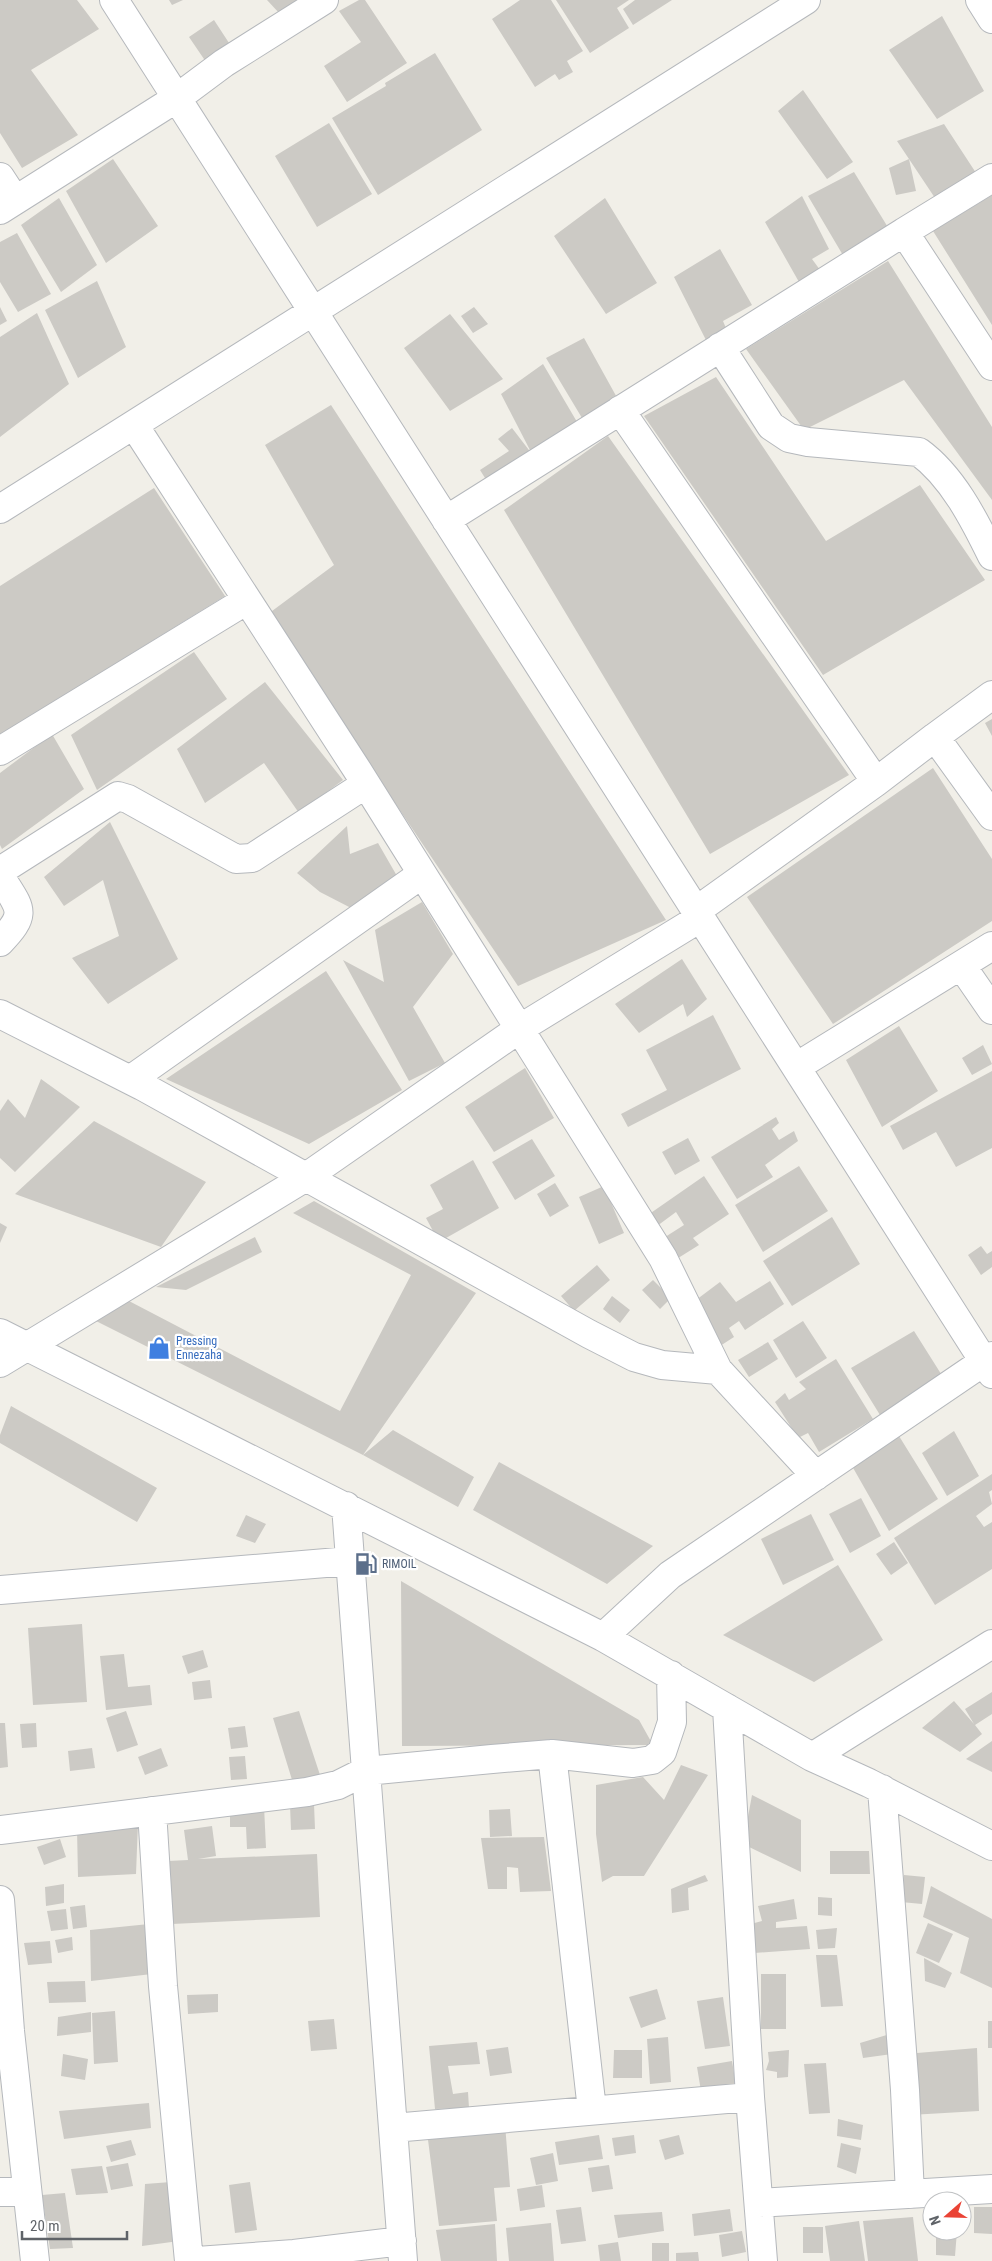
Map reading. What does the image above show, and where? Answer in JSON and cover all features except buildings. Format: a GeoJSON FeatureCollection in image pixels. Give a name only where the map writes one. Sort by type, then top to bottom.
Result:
{"type":"FeatureCollection","features":[{"type":"Feature","properties":{"kind":"street"},"geometry":{"type":"LineString","coordinates":[[114,0],[796,1067],[989,1364],[816,1476],[670,1575],[603,1637]]}},
{"type":"Feature","properties":{"kind":"street"},"geometry":{"type":"LineString","coordinates":[[0,177],[7,205],[177,98],[224,63],[324,0]]}},
{"type":"Feature","properties":{"kind":"street"},"geometry":{"type":"LineString","coordinates":[[0,509],[806,0]]}},
{"type":"Feature","properties":{"kind":"street"},"geometry":{"type":"LineString","coordinates":[[980,0],[992,19]]}},
{"type":"Feature","properties":{"kind":"street"},"geometry":{"type":"LineString","coordinates":[[446,520],[992,178]]}},
{"type":"Feature","properties":{"kind":"street"},"geometry":{"type":"LineString","coordinates":[[904,232],[992,366]]}},
{"type":"Feature","properties":{"kind":"street"},"geometry":{"type":"LineString","coordinates":[[720,347],[771,426],[789,438],[808,442],[918,452],[928,458],[960,498],[992,556]]}},
{"type":"Feature","properties":{"kind":"street"},"geometry":{"type":"LineString","coordinates":[[620,410],[876,782]]}},
{"type":"Feature","properties":{"kind":"street"},"geometry":{"type":"LineString","coordinates":[[134,425],[366,784],[663,1258],[718,1370],[816,1476]]}},
{"type":"Feature","properties":{"kind":"street"},"geometry":{"type":"LineString","coordinates":[[0,751],[247,600]]}},
{"type":"Feature","properties":{"kind":"street"},"geometry":{"type":"LineString","coordinates":[[0,1363],[306,1177],[519,1029],[698,914],[992,695]]}},
{"type":"Feature","properties":{"kind":"street"},"geometry":{"type":"LineString","coordinates":[[936,737],[992,816]]}},
{"type":"Feature","properties":{"kind":"street"},"geometry":{"type":"LineString","coordinates":[[0,871],[118,796],[128,799],[236,859],[252,858],[366,784]]}},
{"type":"Feature","properties":{"kind":"street"},"geometry":{"type":"LineString","coordinates":[[130,1080],[422,874]]}},
{"type":"Feature","properties":{"kind":"street"},"geometry":{"type":"LineString","coordinates":[[0,876],[18,906],[18,915],[15,926],[0,942]]}},
{"type":"Feature","properties":{"kind":"street"},"geometry":{"type":"LineString","coordinates":[[796,1067],[992,946]]}},
{"type":"Feature","properties":{"kind":"street"},"geometry":{"type":"LineString","coordinates":[[961,965],[992,1010]]}},
{"type":"Feature","properties":{"kind":"street"},"geometry":{"type":"LineString","coordinates":[[0,1014],[130,1080],[589,1334],[634,1357],[662,1365],[718,1370]]}},
{"type":"Feature","properties":{"kind":"street"},"geometry":{"type":"LineString","coordinates":[[0,1333],[603,1637],[812,1758],[882,1789],[992,1846]]}},
{"type":"Feature","properties":{"kind":"street"},"geometry":{"type":"LineString","coordinates":[[197,2261],[294,2254],[403,2251],[346,1506]]}},
{"type":"Feature","properties":{"kind":"street"},"geometry":{"type":"LineString","coordinates":[[0,1590],[350,1561]]}},
{"type":"Feature","properties":{"kind":"street"},"geometry":{"type":"LineString","coordinates":[[812,1758],[992,1644]]}},
{"type":"Feature","properties":{"kind":"street"},"geometry":{"type":"LineString","coordinates":[[0,1830],[307,1792],[338,1785],[366,1771],[552,1754],[633,1763],[652,1760],[662,1752],[672,1722],[671,1675]]}},
{"type":"Feature","properties":{"kind":"street"},"geometry":{"type":"LineString","coordinates":[[727,1708],[750,2097],[763,2261]]}},
{"type":"Feature","properties":{"kind":"street"},"geometry":{"type":"LineString","coordinates":[[552,1754],[592,2110]]}},
{"type":"Feature","properties":{"kind":"street"},"geometry":{"type":"LineString","coordinates":[[882,1789],[905,2090],[910,2194]]}},
{"type":"Feature","properties":{"kind":"street"},"geometry":{"type":"LineString","coordinates":[[152,1811],[163,1986],[189,2261]]}},
{"type":"Feature","properties":{"kind":"street"},"geometry":{"type":"LineString","coordinates":[[0,1900],[10,2031],[35,2261]]}},
{"type":"Feature","properties":{"kind":"street"},"geometry":{"type":"LineString","coordinates":[[393,2128],[750,2097]]}},
{"type":"Feature","properties":{"kind":"street"},"geometry":{"type":"LineString","coordinates":[[758,2203],[992,2190]]}},
{"type":"Feature","properties":{"kind":"street"},"geometry":{"type":"LineString","coordinates":[[0,2192],[27,2192]]}},
{"type":"Feature","properties":{"kind":"place","name":"Pressing Ennezaha"},"geometry":{"type":"Point","coordinates":[159,1348]}},
{"type":"Feature","properties":{"kind":"place","name":"RIMOIL"},"geometry":{"type":"Point","coordinates":[366,1564]}}]}
